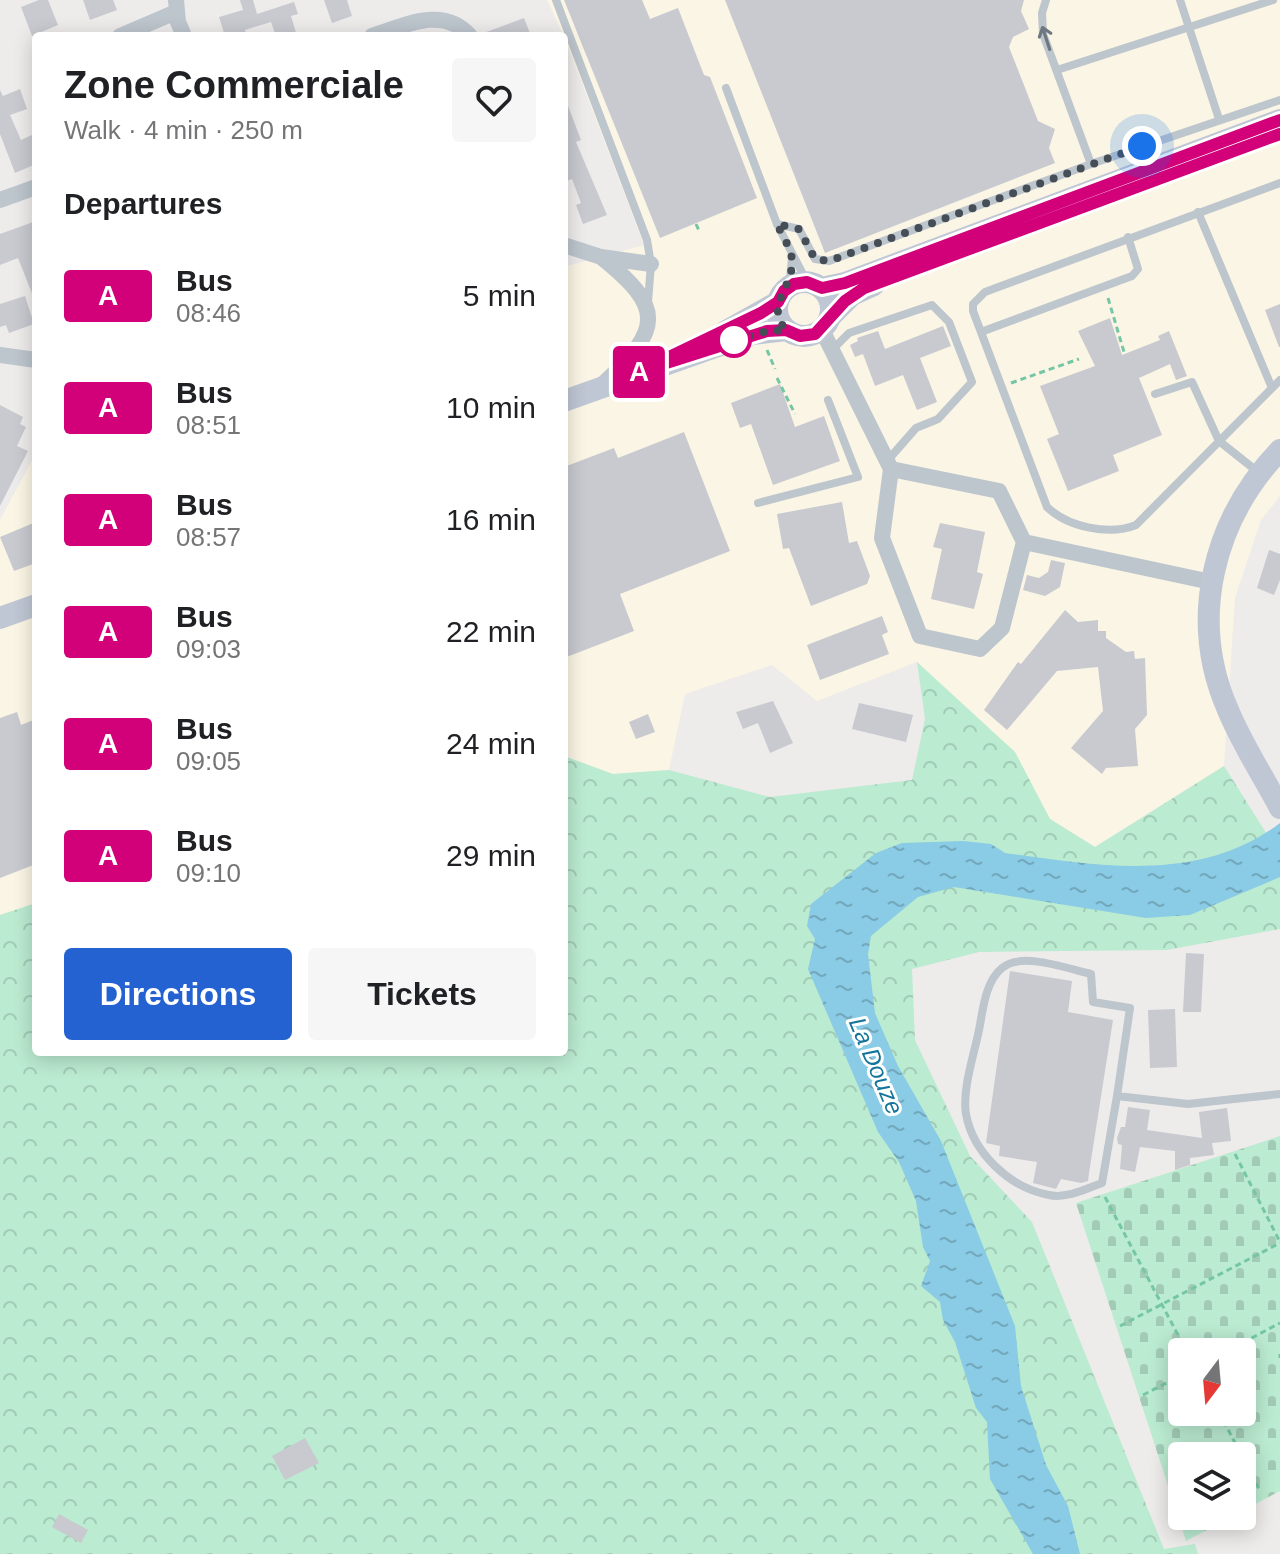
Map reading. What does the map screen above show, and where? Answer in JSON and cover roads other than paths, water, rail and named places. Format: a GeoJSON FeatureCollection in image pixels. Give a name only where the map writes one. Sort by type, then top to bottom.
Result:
{"type":"FeatureCollection","features":[{"type":"Feature","properties":{"kind":"main road"},"geometry":{"type":"LineString","coordinates":[[638,372],[799,290],[845,283],[1280,120]]}},
{"type":"Feature","properties":{"kind":"main road"},"geometry":{"type":"LineString","coordinates":[[568,399],[752,334],[786,330],[808,337],[828,332],[852,295],[864,288],[1280,134]]}},
{"type":"Feature","properties":{"kind":"main road"},"geometry":{"type":"LineString","coordinates":[[786,330],[778,317],[799,290]]}},
{"type":"Feature","properties":{"kind":"main road"},"geometry":{"type":"LineString","coordinates":[[799,290],[830,301],[828,332]]}},
{"type":"Feature","properties":{"kind":"main road"},"geometry":{"type":"LineString","coordinates":[[1280,450],[1259,472],[1230,522],[1211,582],[1206,623],[1213,668],[1228,710],[1280,808]]}},
{"type":"Feature","properties":{"kind":"main road"},"geometry":{"type":"LineString","coordinates":[[0,618],[32,606]]}},
{"type":"Feature","properties":{"kind":"street"},"geometry":{"type":"LineString","coordinates":[[127,32],[176,6],[183,32]]}},
{"type":"Feature","properties":{"kind":"street"},"geometry":{"type":"LineString","coordinates":[[386,32],[437,18],[451,21],[465,32]]}},
{"type":"Feature","properties":{"kind":"street"},"geometry":{"type":"LineString","coordinates":[[0,200],[32,188]]}},
{"type":"Feature","properties":{"kind":"street"},"geometry":{"type":"LineString","coordinates":[[568,246],[601,257],[651,264]]}},
{"type":"Feature","properties":{"kind":"street"},"geometry":{"type":"LineString","coordinates":[[599,387],[637,349],[649,324],[647,306],[640,292],[601,257]]}},
{"type":"Feature","properties":{"kind":"street"},"geometry":{"type":"LineString","coordinates":[[828,332],[889,466],[882,538],[920,636],[980,649],[1002,628],[1024,542],[999,491],[889,466]]}},
{"type":"Feature","properties":{"kind":"street"},"geometry":{"type":"LineString","coordinates":[[1,358],[32,360]]}},
{"type":"Feature","properties":{"kind":"street"},"geometry":{"type":"LineString","coordinates":[[1024,542],[1211,582]]}},
{"type":"Feature","properties":{"kind":"lane"},"geometry":{"type":"LineString","coordinates":[[556,0],[647,240],[651,264],[647,306]]}},
{"type":"Feature","properties":{"kind":"lane"},"geometry":{"type":"LineString","coordinates":[[1046,0],[1041,26],[1091,164]]}},
{"type":"Feature","properties":{"kind":"lane"},"geometry":{"type":"LineString","coordinates":[[1180,0],[1219,119]]}},
{"type":"Feature","properties":{"kind":"lane"},"geometry":{"type":"LineString","coordinates":[[1057,70],[1273,0]]}},
{"type":"Feature","properties":{"kind":"lane"},"geometry":{"type":"LineString","coordinates":[[726,88],[792,258],[799,290]]}},
{"type":"Feature","properties":{"kind":"lane"},"geometry":{"type":"LineString","coordinates":[[777,224],[799,229],[815,259],[829,261],[1091,164],[1280,100]]}},
{"type":"Feature","properties":{"kind":"lane"},"geometry":{"type":"LineString","coordinates":[[1280,183],[985,292],[973,304],[1047,507],[1068,521],[1115,531],[1136,525],[1280,380]]}},
{"type":"Feature","properties":{"kind":"lane"},"geometry":{"type":"LineString","coordinates":[[1198,212],[1272,388]]}},
{"type":"Feature","properties":{"kind":"lane"},"geometry":{"type":"LineString","coordinates":[[981,332],[1132,276],[1138,269],[1128,237]]}},
{"type":"Feature","properties":{"kind":"lane"},"geometry":{"type":"LineString","coordinates":[[792,258],[799,290]]}},
{"type":"Feature","properties":{"kind":"lane"},"geometry":{"type":"LineString","coordinates":[[828,332],[849,333],[932,305],[949,322],[972,382],[938,419],[916,428],[889,466]]}},
{"type":"Feature","properties":{"kind":"lane"},"geometry":{"type":"LineString","coordinates":[[1155,394],[1192,382],[1219,441],[1259,472]]}},
{"type":"Feature","properties":{"kind":"lane"},"geometry":{"type":"LineString","coordinates":[[758,503],[858,477],[828,400]]}},
{"type":"Feature","properties":{"kind":"lane"},"geometry":{"type":"LineString","coordinates":[[1024,961],[1091,974],[1093,1002],[1130,1008],[1117,1096],[1102,1183],[1076,1193],[1049,1196],[1018,1183],[983,1157],[966,1114],[987,991],[1002,967],[1024,961]]}},
{"type":"Feature","properties":{"kind":"lane"},"geometry":{"type":"LineString","coordinates":[[1117,1096],[1188,1104],[1280,1094]]}},
{"type":"Feature","properties":{"kind":"water","name":"La Douze"},"geometry":{"type":"Polygon","coordinates":[[[1280,823],[1280,877],[1190,915],[1146,918],[954,887],[918,897],[871,936],[868,954],[875,1013],[898,1066],[941,1141],[1015,1326],[1021,1386],[1046,1465],[1068,1506],[1080,1554],[1033,1554],[990,1479],[987,1422],[976,1408],[955,1342],[943,1320],[940,1302],[921,1286],[930,1261],[923,1247],[916,1201],[899,1162],[878,1132],[808,969],[815,939],[807,926],[811,904],[876,853],[902,843],[963,841],[991,844],[1005,853],[1040,858],[1147,866],[1182,863],[1216,855],[1249,842],[1280,823]]]}}]}
